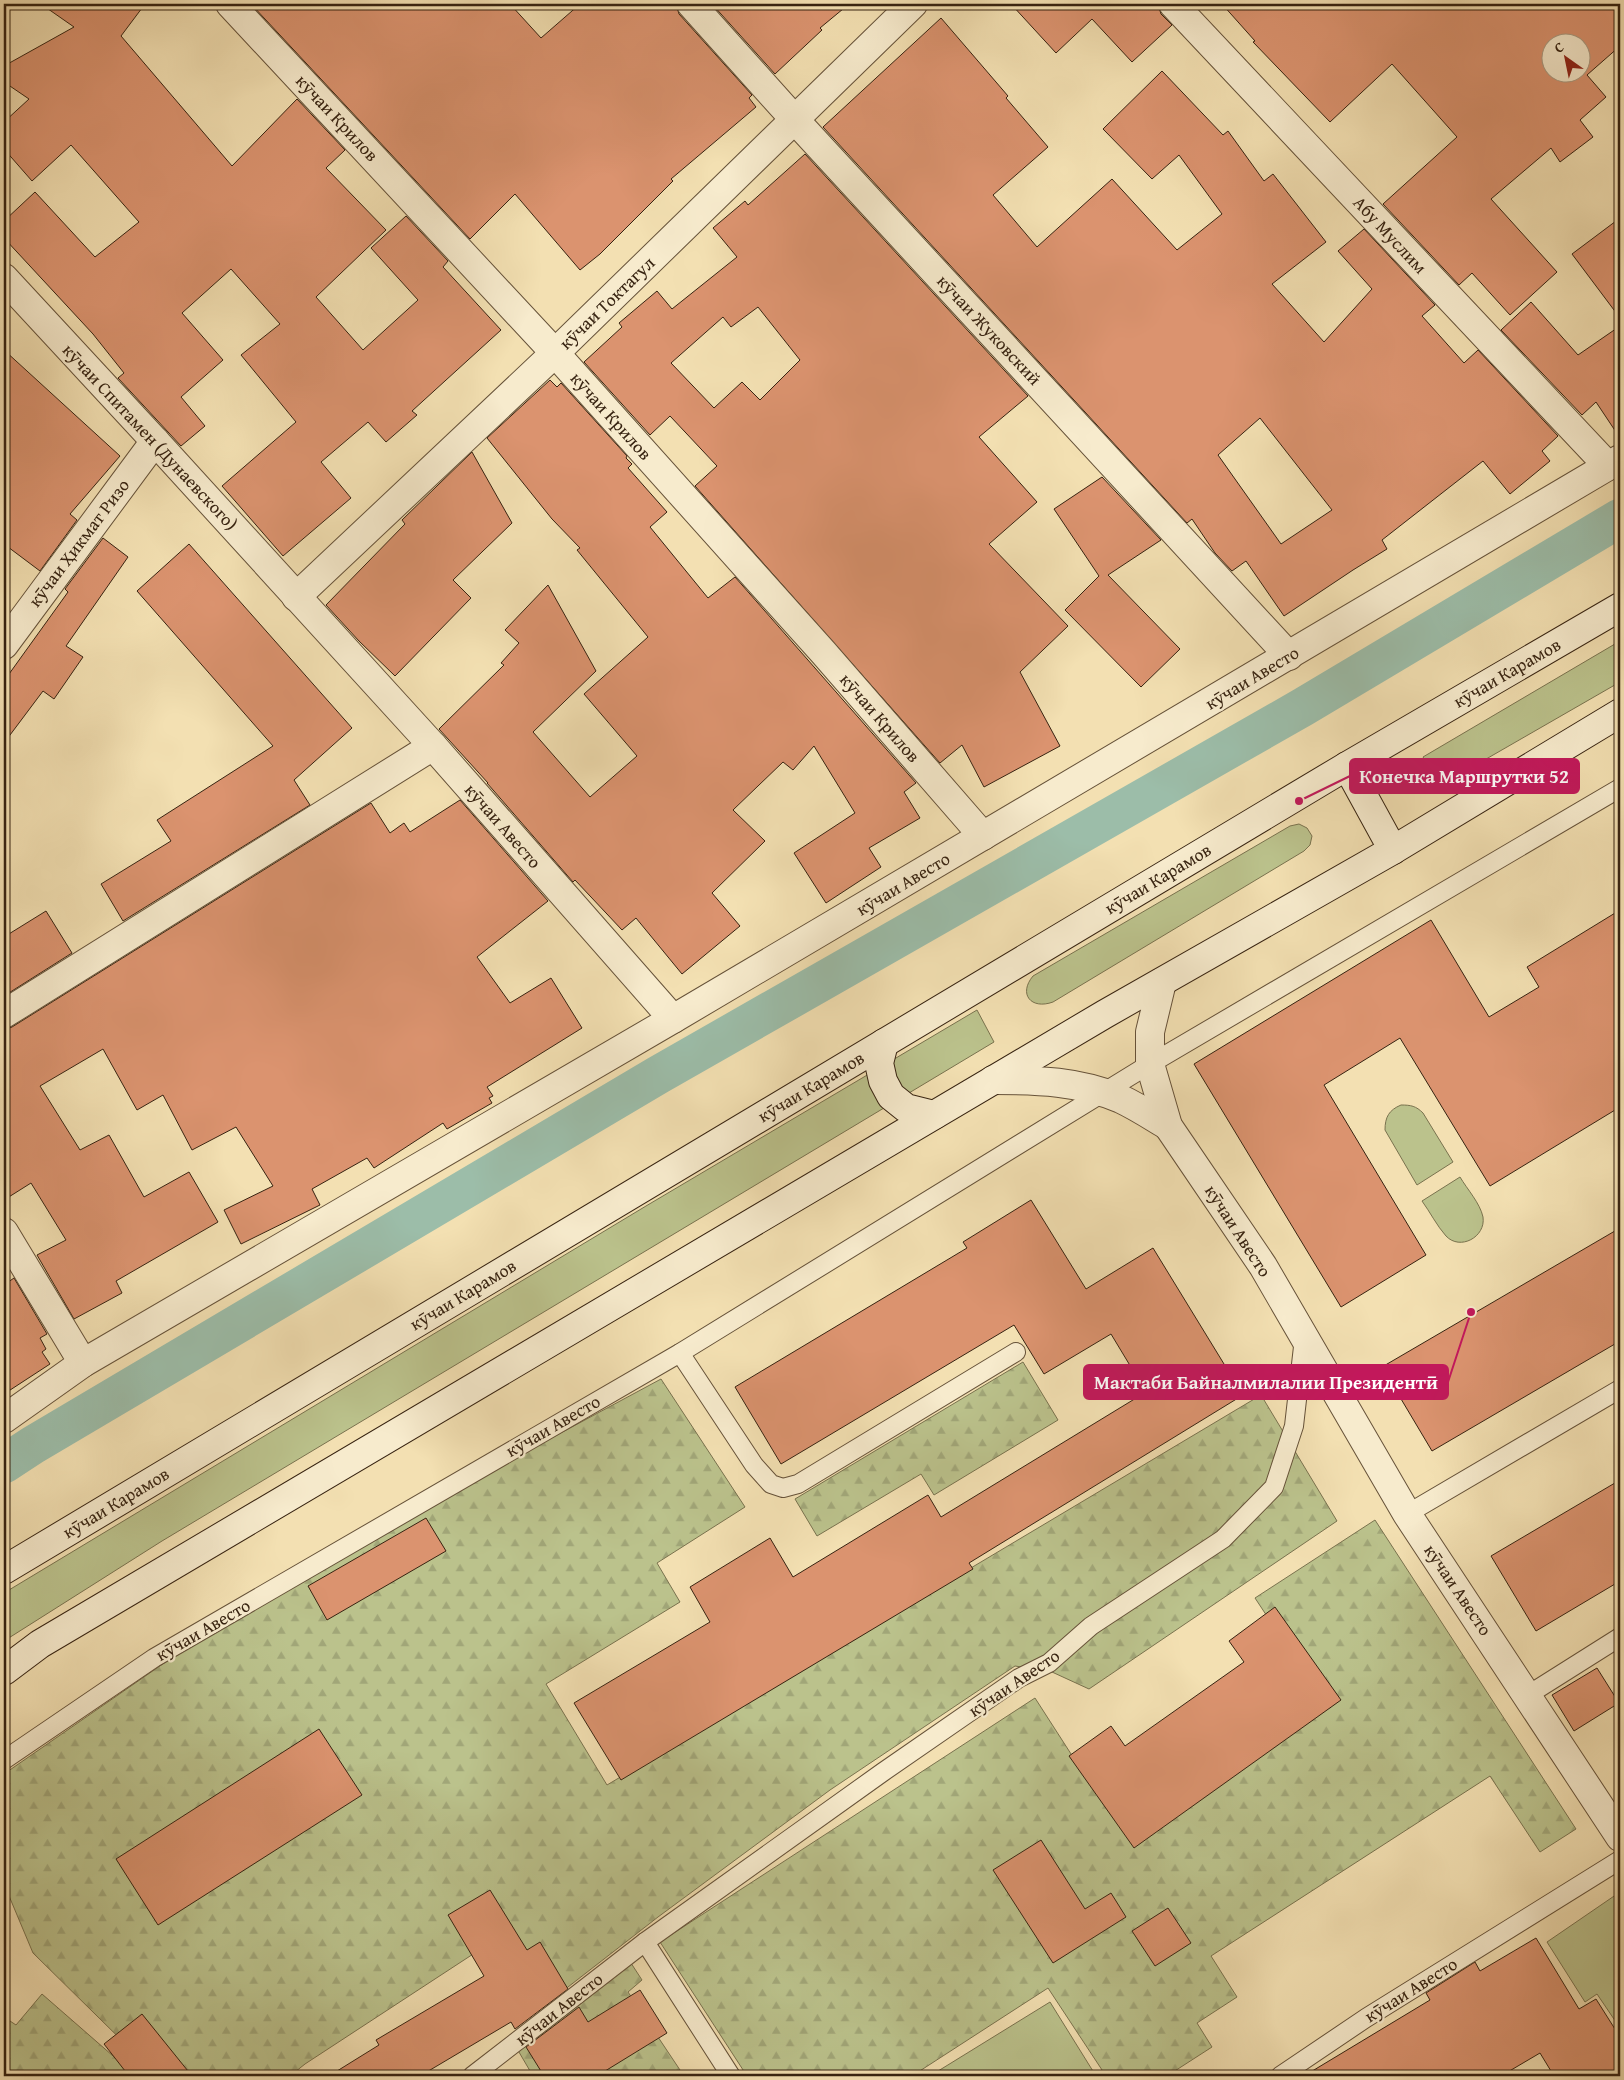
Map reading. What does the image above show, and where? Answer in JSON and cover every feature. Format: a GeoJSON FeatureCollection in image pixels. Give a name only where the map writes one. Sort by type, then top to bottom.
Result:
{"type":"FeatureCollection","features":[{"type":"Feature","properties":{"kind":"street","name":"кӯчаи Крилов"},"geometry":{"type":"LineString","coordinates":[[230,4],[555,353],[823,652],[983,836]]}},
{"type":"Feature","properties":{"kind":"street","name":"кӯчаи Жуковский"},"geometry":{"type":"LineString","coordinates":[[691,4],[795,120],[1289,656]]}},
{"type":"Feature","properties":{"kind":"street","name":"кӯчаи Токтагул"},"geometry":{"type":"LineString","coordinates":[[296,597],[555,353],[913,4]]}},
{"type":"Feature","properties":{"kind":"street","name":"Абу Муслим"},"geometry":{"type":"LineString","coordinates":[[1173,4],[1614,463]]}},
{"type":"Feature","properties":{"kind":"street","name":"кӯчаи Спитамен (Дунаевского)"},"geometry":{"type":"LineString","coordinates":[[4,278],[296,597]]}},
{"type":"Feature","properties":{"kind":"street","name":"кӯчаи Ҳикмат Ризо"},"geometry":{"type":"LineString","coordinates":[[4,645],[155,441]]}},
{"type":"Feature","properties":{"kind":"street","name":"кӯчаи Авесто"},"geometry":{"type":"LineString","coordinates":[[296,597],[433,746],[673,1019],[1614,463]]}},
{"type":"Feature","properties":{"kind":"street","name":"кӯчаи Карамов"},"geometry":{"type":"LineString","coordinates":[[4,1570],[1347,766],[1620,607]]}},
{"type":"Feature","properties":{"kind":"street"},"geometry":{"type":"LineString","coordinates":[[4,1671],[57,1633],[993,1080],[1393,850],[1620,713]]}},
{"type":"Feature","properties":{"kind":"street"},"geometry":{"type":"LineString","coordinates":[[4,1014],[433,746]]}},
{"type":"Feature","properties":{"kind":"street"},"geometry":{"type":"LineString","coordinates":[[1347,766],[1393,850]]}},
{"type":"Feature","properties":{"kind":"street","name":"кӯчаи Авесто"},"geometry":{"type":"LineString","coordinates":[[1162,982],[1150,1032],[1150,1064],[1168,1126],[1263,1266],[1407,1514],[1620,1837]]}},
{"type":"Feature","properties":{"kind":"street"},"geometry":{"type":"LineString","coordinates":[[4,1419],[83,1363],[673,1019]]}},
{"type":"Feature","properties":{"kind":"street"},"geometry":{"type":"LineString","coordinates":[[884,1043],[879,1063],[882,1081],[891,1096],[906,1108],[934,1115]]}},
{"type":"Feature","properties":{"kind":"street","name":"кӯчаи Авесто"},"geometry":{"type":"LineString","coordinates":[[993,1080],[1040,1080],[1079,1085],[1122,1100],[1168,1126]]}},
{"type":"Feature","properties":{"kind":"street"},"geometry":{"type":"LineString","coordinates":[[4,1232],[83,1363]]}},
{"type":"Feature","properties":{"kind":"lane","name":"кӯчаи Авесто"},"geometry":{"type":"LineString","coordinates":[[4,1760],[154,1658],[680,1353],[1150,1064],[1620,788]]}},
{"type":"Feature","properties":{"kind":"lane","name":"кӯчаи Авесто"},"geometry":{"type":"LineString","coordinates":[[472,2076],[646,1942],[883,1772],[1019,1678],[1049,1663],[1091,1626],[1223,1539],[1274,1487],[1294,1426],[1304,1338]]}},
{"type":"Feature","properties":{"kind":"lane"},"geometry":{"type":"LineString","coordinates":[[680,1353],[754,1465],[771,1484],[783,1488],[798,1484],[1016,1352]]}},
{"type":"Feature","properties":{"kind":"lane"},"geometry":{"type":"LineString","coordinates":[[1407,1514],[1620,1389]]}},
{"type":"Feature","properties":{"kind":"lane"},"geometry":{"type":"LineString","coordinates":[[1528,1695],[1620,1637]]}},
{"type":"Feature","properties":{"kind":"lane","name":"кӯчаи Авесто"},"geometry":{"type":"LineString","coordinates":[[1280,2076],[1366,2018],[1620,1860]]}},
{"type":"Feature","properties":{"kind":"lane"},"geometry":{"type":"LineString","coordinates":[[646,1942],[731,2076]]}},
{"type":"Feature","properties":{"kind":"green space"},"geometry":{"type":"Polygon","coordinates":[[[1620,641],[1620,682],[1441,785],[1423,757],[1620,641]]]}},
{"type":"Feature","properties":{"kind":"green space"},"geometry":{"type":"Polygon","coordinates":[[[1299,824],[1307,828],[1312,836],[1310,845],[1304,851],[1053,1002],[1038,1004],[1029,999],[1027,989],[1033,976],[1290,826],[1299,824]]]}},
{"type":"Feature","properties":{"kind":"green space"},"geometry":{"type":"Polygon","coordinates":[[[977,1010],[994,1042],[162,1541],[4,1641],[4,1593],[646,1206],[977,1010]]]}},
{"type":"Feature","properties":{"kind":"green space"},"geometry":{"type":"Polygon","coordinates":[[[1401,1105],[1413,1106],[1423,1113],[1453,1162],[1417,1185],[1385,1130],[1388,1114],[1401,1105]]]}},
{"type":"Feature","properties":{"kind":"green space"},"geometry":{"type":"Polygon","coordinates":[[[1460,1177],[1473,1196],[1483,1217],[1480,1231],[1471,1240],[1465,1242],[1458,1242],[1446,1236],[1422,1201],[1460,1177]]]}},
{"type":"Feature","properties":{"kind":"green space"},"geometry":{"type":"Polygon","coordinates":[[[1023,1362],[1058,1420],[934,1495],[921,1474],[817,1536],[795,1499],[1023,1362]]]}},
{"type":"Feature","properties":{"kind":"green space"},"geometry":{"type":"Polygon","coordinates":[[[661,1379],[745,1507],[657,1563],[680,1602],[546,1684],[607,1785],[1261,1395],[1337,1521],[1089,1689],[1052,1672],[1015,1666],[830,1790],[658,1917],[541,2008],[490,1943],[305,2064],[290,2076],[158,2076],[33,1953],[4,1884],[4,1774],[271,1589],[661,1379]]]}},
{"type":"Feature","properties":{"kind":"green space"},"geometry":{"type":"Polygon","coordinates":[[[1375,1520],[1576,1829],[1540,1852],[1490,1776],[1211,1956],[1237,1997],[1197,2023],[1212,2047],[1167,2076],[1106,2076],[1048,1988],[912,2076],[747,2076],[660,1942],[1035,1698],[1091,1785],[1292,1654],[1255,1598],[1375,1520]]]}},
{"type":"Feature","properties":{"kind":"green space"},"geometry":{"type":"Polygon","coordinates":[[[1620,1892],[1620,2028],[1597,1994],[1585,2002],[1547,1942],[1620,1892]]]}},
{"type":"Feature","properties":{"kind":"green space"},"geometry":{"type":"Polygon","coordinates":[[[629,1960],[642,1980],[628,1992],[684,2076],[533,2076],[516,2047],[629,1960]]]}},
{"type":"Feature","properties":{"kind":"green space"},"geometry":{"type":"Polygon","coordinates":[[[42,1994],[136,2076],[4,2076],[4,2017],[16,2025],[42,1994]]]}},
{"type":"Feature","properties":{"kind":"green space"},"geometry":{"type":"Polygon","coordinates":[[[1050,2002],[1096,2076],[930,2076],[1050,2002]]]}},
{"type":"Feature","properties":{"kind":"building"},"geometry":{"type":"Polygon","coordinates":[[[41,4],[145,4],[121,36],[232,166],[297,99],[345,150],[326,168],[386,230],[316,297],[363,350],[418,300],[371,248],[406,216],[448,261],[443,267],[501,330],[412,411],[417,415],[386,442],[368,422],[321,462],[351,498],[283,556],[222,486],[296,422],[241,355],[280,324],[231,269],[182,313],[223,360],[181,397],[205,426],[181,446],[118,378],[124,373],[93,334],[4,238],[4,221],[35,192],[95,257],[139,222],[71,145],[32,181],[4,149],[4,122],[29,99],[4,82],[4,66],[74,27],[41,4]]]}},
{"type":"Feature","properties":{"kind":"building"},"geometry":{"type":"Polygon","coordinates":[[[251,4],[510,4],[541,38],[580,4],[676,4],[679,14],[752,95],[749,98],[756,107],[671,179],[673,181],[600,254],[580,270],[515,194],[470,239],[251,4]]]}},
{"type":"Feature","properties":{"kind":"building"},"geometry":{"type":"Polygon","coordinates":[[[712,4],[849,4],[820,28],[822,30],[775,74],[712,4]]]}},
{"type":"Feature","properties":{"kind":"building"},"geometry":{"type":"Polygon","coordinates":[[[1011,4],[1158,4],[1161,14],[1172,25],[1132,62],[1092,19],[1056,53],[1011,4]]]}},
{"type":"Feature","properties":{"kind":"building"},"geometry":{"type":"Polygon","coordinates":[[[1222,4],[1620,4],[1620,46],[1592,71],[1592,32],[1542,32],[1542,82],[1592,81],[1606,97],[1580,120],[1593,137],[1560,162],[1551,148],[1491,199],[1557,272],[1510,315],[1472,273],[1459,285],[1383,204],[1457,137],[1392,64],[1330,122],[1253,42],[1255,41],[1222,4]]]}},
{"type":"Feature","properties":{"kind":"building"},"geometry":{"type":"Polygon","coordinates":[[[941,18],[1008,96],[1006,98],[1048,147],[993,195],[1037,247],[1112,179],[1177,250],[1222,214],[1179,155],[1152,179],[1103,129],[1162,71],[1223,135],[1228,131],[1264,181],[1273,174],[1326,242],[1272,284],[1324,342],[1372,289],[1338,251],[1364,229],[1435,305],[1422,316],[1464,363],[1478,350],[1558,436],[1542,451],[1550,461],[1510,494],[1483,461],[1382,540],[1387,549],[1284,616],[1246,561],[1232,571],[1215,553],[1192,519],[1187,523],[823,127],[941,18]],[[1260,418],[1218,455],[1281,544],[1332,510],[1260,418]]]}},
{"type":"Feature","properties":{"kind":"building"},"geometry":{"type":"Polygon","coordinates":[[[805,154],[1028,396],[979,437],[1037,502],[989,544],[1068,626],[1020,672],[1060,746],[984,787],[962,745],[940,763],[695,486],[717,466],[670,416],[650,435],[584,362],[622,327],[619,323],[657,291],[672,309],[737,257],[713,228],[745,201],[748,205],[805,154]],[[758,307],[731,327],[723,317],[671,363],[714,408],[742,382],[760,400],[800,360],[758,307]]]}},
{"type":"Feature","properties":{"kind":"building"},"geometry":{"type":"Polygon","coordinates":[[[1620,218],[1620,318],[1572,254],[1620,218]]]}},
{"type":"Feature","properties":{"kind":"building"},"geometry":{"type":"Polygon","coordinates":[[[1531,302],[1578,355],[1620,326],[1620,438],[1596,402],[1582,415],[1501,330],[1531,302]]]}},
{"type":"Feature","properties":{"kind":"building"},"geometry":{"type":"Polygon","coordinates":[[[4,350],[120,456],[70,514],[77,520],[40,571],[4,544],[4,350]]]}},
{"type":"Feature","properties":{"kind":"building"},"geometry":{"type":"Polygon","coordinates":[[[550,380],[557,387],[561,383],[627,456],[626,458],[632,464],[628,468],[667,512],[650,527],[708,598],[735,577],[916,783],[904,792],[920,818],[869,848],[881,867],[826,903],[794,853],[855,813],[814,746],[793,770],[783,762],[733,810],[765,841],[712,893],[740,926],[682,974],[636,918],[622,930],[575,880],[573,882],[439,729],[504,665],[501,663],[519,643],[505,630],[548,585],[596,671],[533,732],[590,797],[637,756],[584,694],[648,637],[577,550],[580,548],[552,519],[487,438],[550,380]]]}},
{"type":"Feature","properties":{"kind":"building"},"geometry":{"type":"Polygon","coordinates":[[[472,452],[512,523],[453,580],[471,598],[395,676],[326,605],[405,524],[402,520],[472,452]]]}},
{"type":"Feature","properties":{"kind":"building"},"geometry":{"type":"Polygon","coordinates":[[[1102,477],[1161,540],[1108,575],[1180,649],[1141,687],[1065,610],[1099,576],[1054,509],[1102,477]]]}},
{"type":"Feature","properties":{"kind":"building"},"geometry":{"type":"Polygon","coordinates":[[[103,538],[128,557],[66,646],[83,657],[54,699],[43,691],[4,743],[4,681],[68,592],[65,589],[103,538]]]}},
{"type":"Feature","properties":{"kind":"building"},"geometry":{"type":"Polygon","coordinates":[[[189,544],[352,728],[294,780],[310,805],[123,921],[101,884],[171,841],[157,820],[273,746],[137,591],[189,544]]]}},
{"type":"Feature","properties":{"kind":"building"},"geometry":{"type":"Polygon","coordinates":[[[460,800],[548,901],[477,957],[510,1003],[551,978],[582,1028],[487,1087],[493,1096],[489,1098],[492,1103],[447,1129],[443,1123],[374,1168],[367,1158],[312,1189],[320,1205],[241,1244],[224,1210],[273,1186],[236,1127],[192,1150],[163,1095],[137,1110],[103,1049],[40,1086],[80,1150],[109,1135],[144,1197],[189,1172],[218,1222],[116,1281],[122,1293],[74,1319],[37,1255],[66,1240],[31,1183],[4,1200],[4,1030],[12,1027],[371,803],[390,833],[404,823],[410,832],[460,800]]]}},
{"type":"Feature","properties":{"kind":"building"},"geometry":{"type":"Polygon","coordinates":[[[1620,910],[1620,1107],[1490,1186],[1400,1038],[1324,1085],[1426,1255],[1341,1307],[1194,1064],[1431,920],[1489,1017],[1539,987],[1527,967],[1620,910]]]}},
{"type":"Feature","properties":{"kind":"building"},"geometry":{"type":"Polygon","coordinates":[[[46,911],[72,953],[4,996],[4,937],[46,911]]]}},
{"type":"Feature","properties":{"kind":"building"},"geometry":{"type":"Polygon","coordinates":[[[1031,1200],[1086,1289],[1153,1248],[1243,1395],[969,1563],[973,1569],[621,1780],[574,1703],[710,1622],[690,1587],[770,1538],[793,1577],[928,1495],[941,1517],[1146,1392],[1111,1334],[1044,1374],[1014,1325],[781,1464],[735,1387],[967,1248],[963,1242],[1031,1200]]]}},
{"type":"Feature","properties":{"kind":"building"},"geometry":{"type":"Polygon","coordinates":[[[1620,1228],[1620,1341],[1432,1451],[1382,1367],[1620,1228]]]}},
{"type":"Feature","properties":{"kind":"building"},"geometry":{"type":"Polygon","coordinates":[[[14,1278],[47,1334],[40,1338],[46,1349],[42,1352],[50,1364],[4,1394],[4,1285],[14,1278]]]}},
{"type":"Feature","properties":{"kind":"building"},"geometry":{"type":"Polygon","coordinates":[[[1620,1480],[1620,1581],[1536,1631],[1491,1556],[1620,1480]]]}},
{"type":"Feature","properties":{"kind":"building"},"geometry":{"type":"Polygon","coordinates":[[[426,1518],[446,1551],[327,1620],[308,1586],[426,1518]]]}},
{"type":"Feature","properties":{"kind":"building"},"geometry":{"type":"Polygon","coordinates":[[[1275,1607],[1341,1700],[1134,1848],[1069,1756],[1111,1726],[1125,1746],[1244,1662],[1229,1641],[1275,1607]]]}},
{"type":"Feature","properties":{"kind":"building"},"geometry":{"type":"Polygon","coordinates":[[[1597,1668],[1619,1703],[1574,1731],[1552,1695],[1597,1668]]]}},
{"type":"Feature","properties":{"kind":"building"},"geometry":{"type":"Polygon","coordinates":[[[319,1729],[362,1795],[158,1925],[116,1859],[319,1729]]]}},
{"type":"Feature","properties":{"kind":"building"},"geometry":{"type":"Polygon","coordinates":[[[1041,1840],[1085,1909],[1111,1893],[1126,1917],[1053,1963],[993,1870],[1041,1840]]]}},
{"type":"Feature","properties":{"kind":"building"},"geometry":{"type":"Polygon","coordinates":[[[490,1890],[527,1950],[540,1942],[568,1989],[515,2029],[511,2022],[420,2076],[329,2076],[379,2045],[376,2040],[484,1976],[448,1915],[490,1890]]]}},
{"type":"Feature","properties":{"kind":"building"},"geometry":{"type":"Polygon","coordinates":[[[1168,1908],[1191,1943],[1155,1966],[1132,1931],[1168,1908]]]}},
{"type":"Feature","properties":{"kind":"building"},"geometry":{"type":"Polygon","coordinates":[[[1536,1938],[1579,2009],[1596,1999],[1620,2037],[1620,2076],[1554,2076],[1540,2053],[1501,2076],[1304,2076],[1430,2000],[1426,1993],[1475,1962],[1480,1971],[1536,1938]]]}},
{"type":"Feature","properties":{"kind":"building"},"geometry":{"type":"Polygon","coordinates":[[[640,1990],[667,2033],[597,2076],[544,2076],[526,2047],[579,2007],[588,2022],[640,1990]]]}},
{"type":"Feature","properties":{"kind":"building"},"geometry":{"type":"Polygon","coordinates":[[[142,2014],[192,2076],[129,2076],[104,2044],[142,2014]]]}},
{"type":"Feature","properties":{"kind":"waterway"},"geometry":{"type":"LineString","coordinates":[[4,1464],[33,1445],[658,1075],[1303,707],[1620,518]]}},
{"type":"Feature","properties":{"kind":"place","name":"Конечка Маршрутки 52"},"geometry":{"type":"Point","coordinates":[1299,801]}},
{"type":"Feature","properties":{"kind":"place","name":"Мактаби Байналмилалии Президентӣ"},"geometry":{"type":"Point","coordinates":[1471,1312]}}]}
